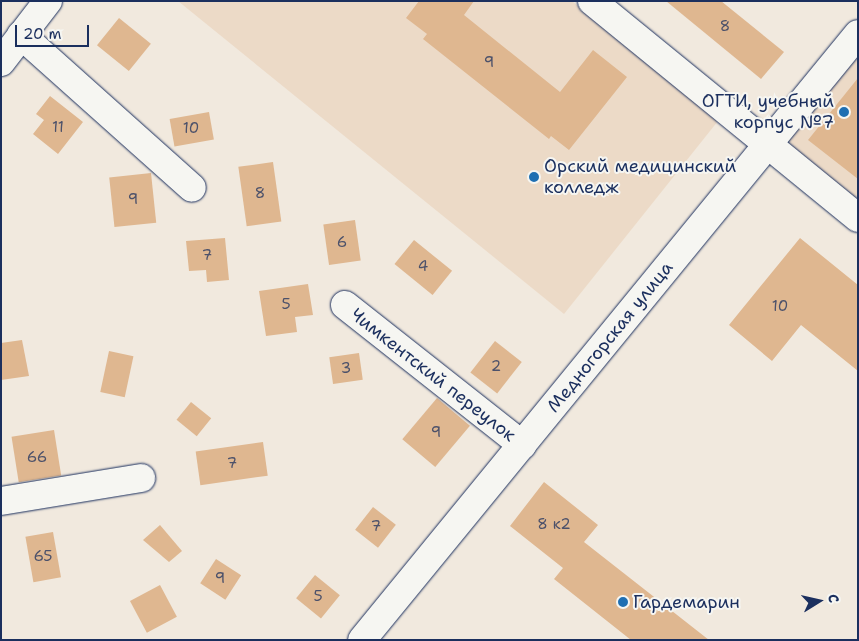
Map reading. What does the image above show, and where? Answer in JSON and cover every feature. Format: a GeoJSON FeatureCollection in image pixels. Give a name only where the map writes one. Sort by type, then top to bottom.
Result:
{"type":"FeatureCollection","features":[{"type":"Feature","properties":{"kind":"street"},"geometry":{"type":"LineString","coordinates":[[1,62],[48,1]]}},
{"type":"Feature","properties":{"kind":"street"},"geometry":{"type":"LineString","coordinates":[[592,1],[858,218]]}},
{"type":"Feature","properties":{"kind":"street","name":"Медногорская улица"},"geometry":{"type":"LineString","coordinates":[[362,640],[858,34]]}},
{"type":"Feature","properties":{"kind":"street"},"geometry":{"type":"LineString","coordinates":[[1,56],[21,35]]}},
{"type":"Feature","properties":{"kind":"street"},"geometry":{"type":"LineString","coordinates":[[21,35],[192,188]]}},
{"type":"Feature","properties":{"kind":"street","name":"Чимкентский переулок"},"geometry":{"type":"LineString","coordinates":[[345,305],[522,445]]}},
{"type":"Feature","properties":{"kind":"street"},"geometry":{"type":"LineString","coordinates":[[1,502],[141,478]]}},
{"type":"Feature","properties":{"kind":"shaded area","name":"Орский медицинский колледж"},"geometry":{"type":"Polygon","coordinates":[[[178,1],[572,1],[718,121],[564,314],[178,1]]]}},
{"type":"Feature","properties":{"kind":"shaded area"},"geometry":{"type":"Polygon","coordinates":[[[858,55],[858,200],[785,142],[858,55]]]}},
{"type":"Feature","properties":{"kind":"building"},"geometry":{"type":"Polygon","coordinates":[[[419,1],[474,1],[464,15],[560,92],[593,50],[627,77],[569,150],[551,136],[549,139],[423,39],[427,34],[406,18],[419,1]]]}},
{"type":"Feature","properties":{"kind":"building"},"geometry":{"type":"Polygon","coordinates":[[[666,1],[721,1],[784,52],[761,79],[666,1]]]}},
{"type":"Feature","properties":{"kind":"building"},"geometry":{"type":"Polygon","coordinates":[[[119,18],[151,44],[129,71],[97,45],[119,18]]]}},
{"type":"Feature","properties":{"kind":"building","name":"ОГТИ, учебный корпус №7"},"geometry":{"type":"Polygon","coordinates":[[[858,78],[858,179],[808,140],[858,78]]]}},
{"type":"Feature","properties":{"kind":"building"},"geometry":{"type":"Polygon","coordinates":[[[50,96],[83,122],[58,154],[33,134],[44,120],[36,114],[50,96]]]}},
{"type":"Feature","properties":{"kind":"building"},"geometry":{"type":"Polygon","coordinates":[[[209,112],[214,140],[174,147],[170,119],[209,112]]]}},
{"type":"Feature","properties":{"kind":"building"},"geometry":{"type":"Polygon","coordinates":[[[273,162],[281,221],[247,226],[238,167],[273,162]]]}},
{"type":"Feature","properties":{"kind":"building"},"geometry":{"type":"Polygon","coordinates":[[[151,173],[156,223],[114,227],[109,177],[151,173]]]}},
{"type":"Feature","properties":{"kind":"building"},"geometry":{"type":"Polygon","coordinates":[[[355,220],[361,261],[329,265],[323,224],[355,220]]]}},
{"type":"Feature","properties":{"kind":"building"},"geometry":{"type":"Polygon","coordinates":[[[225,238],[229,280],[207,282],[206,270],[189,271],[186,241],[225,238]]]}},
{"type":"Feature","properties":{"kind":"building"},"geometry":{"type":"Polygon","coordinates":[[[800,238],[858,285],[858,371],[801,325],[772,361],[729,325],[800,238]]]}},
{"type":"Feature","properties":{"kind":"building"},"geometry":{"type":"Polygon","coordinates":[[[414,240],[452,271],[433,295],[394,264],[414,240]]]}},
{"type":"Feature","properties":{"kind":"building"},"geometry":{"type":"Polygon","coordinates":[[[308,284],[313,315],[295,317],[297,332],[266,336],[259,291],[308,284]]]}},
{"type":"Feature","properties":{"kind":"building"},"geometry":{"type":"Polygon","coordinates":[[[22,340],[29,376],[1,380],[1,343],[22,340]]]}},
{"type":"Feature","properties":{"kind":"building"},"geometry":{"type":"Polygon","coordinates":[[[495,341],[522,362],[497,393],[470,373],[495,341]]]}},
{"type":"Feature","properties":{"kind":"building"},"geometry":{"type":"Polygon","coordinates":[[[109,351],[133,356],[125,397],[100,392],[109,351]]]}},
{"type":"Feature","properties":{"kind":"building"},"geometry":{"type":"Polygon","coordinates":[[[359,353],[363,380],[333,384],[329,357],[359,353]]]}},
{"type":"Feature","properties":{"kind":"building"},"geometry":{"type":"Polygon","coordinates":[[[437,398],[470,426],[435,467],[402,439],[437,398]]]}},
{"type":"Feature","properties":{"kind":"building"},"geometry":{"type":"Polygon","coordinates":[[[191,402],[211,418],[197,436],[177,420],[191,402]]]}},
{"type":"Feature","properties":{"kind":"building"},"geometry":{"type":"Polygon","coordinates":[[[54,430],[61,475],[19,482],[12,437],[54,430]]]}},
{"type":"Feature","properties":{"kind":"building"},"geometry":{"type":"Polygon","coordinates":[[[263,442],[268,476],[200,485],[196,451],[263,442]]]}},
{"type":"Feature","properties":{"kind":"building","name":"Гардемарин"},"geometry":{"type":"Polygon","coordinates":[[[544,482],[598,525],[584,542],[709,640],[631,640],[554,579],[563,568],[510,526],[544,482]]]}},
{"type":"Feature","properties":{"kind":"building"},"geometry":{"type":"Polygon","coordinates":[[[373,507],[396,525],[378,548],[355,530],[373,507]]]}},
{"type":"Feature","properties":{"kind":"building"},"geometry":{"type":"Polygon","coordinates":[[[160,525],[182,551],[169,562],[143,540],[160,525]]]}},
{"type":"Feature","properties":{"kind":"building"},"geometry":{"type":"Polygon","coordinates":[[[53,532],[61,577],[33,582],[25,537],[53,532]]]}},
{"type":"Feature","properties":{"kind":"building"},"geometry":{"type":"Polygon","coordinates":[[[216,559],[241,575],[225,600],[200,583],[216,559]]]}},
{"type":"Feature","properties":{"kind":"building"},"geometry":{"type":"Polygon","coordinates":[[[315,575],[340,595],[321,618],[296,598],[315,575]]]}},
{"type":"Feature","properties":{"kind":"building"},"geometry":{"type":"Polygon","coordinates":[[[160,585],[177,617],[147,633],[130,601],[160,585]]]}},
{"type":"Feature","properties":{"kind":"place","name":"ОГТИ, учебный корпус №7"},"geometry":{"type":"Point","coordinates":[844,112]}},
{"type":"Feature","properties":{"kind":"place","name":"Орский медицинский колледж"},"geometry":{"type":"Point","coordinates":[534,177]}},
{"type":"Feature","properties":{"kind":"place","name":"Гардемарин"},"geometry":{"type":"Point","coordinates":[623,602]}}]}
